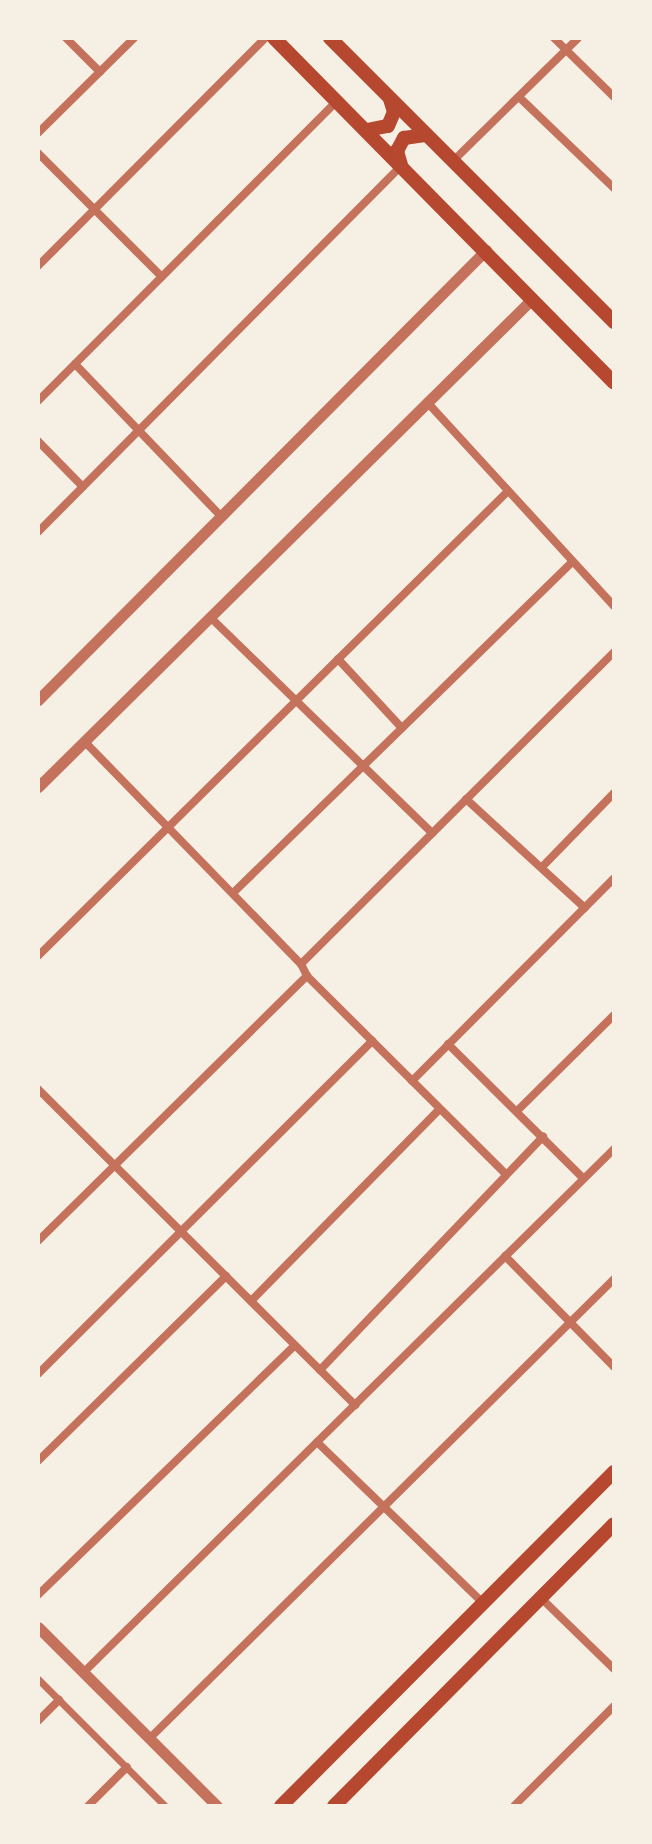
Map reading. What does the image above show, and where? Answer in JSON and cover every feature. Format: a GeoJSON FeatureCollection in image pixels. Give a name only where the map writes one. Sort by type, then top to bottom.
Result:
{"type":"FeatureCollection","features":[{"type":"Feature","properties":{"kind":"main road"},"geometry":{"type":"LineString","coordinates":[[274,38],[614,383]]}},
{"type":"Feature","properties":{"kind":"main road"},"geometry":{"type":"LineString","coordinates":[[330,38],[614,322]]}},
{"type":"Feature","properties":{"kind":"main road"},"geometry":{"type":"LineString","coordinates":[[367,130],[388,126],[394,112],[390,98]]}},
{"type":"Feature","properties":{"kind":"main road"},"geometry":{"type":"LineString","coordinates":[[401,165],[397,151],[404,138],[425,135]]}},
{"type":"Feature","properties":{"kind":"main road"},"geometry":{"type":"LineString","coordinates":[[281,1806],[614,1472]]}},
{"type":"Feature","properties":{"kind":"main road"},"geometry":{"type":"LineString","coordinates":[[334,1806],[614,1524]]}},
{"type":"Feature","properties":{"kind":"street"},"geometry":{"type":"LineString","coordinates":[[66,38],[100,72]]}},
{"type":"Feature","properties":{"kind":"street"},"geometry":{"type":"LineString","coordinates":[[38,133],[134,38]]}},
{"type":"Feature","properties":{"kind":"street"},"geometry":{"type":"LineString","coordinates":[[38,266],[265,38]]}},
{"type":"Feature","properties":{"kind":"street"},"geometry":{"type":"LineString","coordinates":[[554,38],[614,97]]}},
{"type":"Feature","properties":{"kind":"street"},"geometry":{"type":"LineString","coordinates":[[453,161],[578,38]]}},
{"type":"Feature","properties":{"kind":"street"},"geometry":{"type":"LineString","coordinates":[[519,97],[614,188]]}},
{"type":"Feature","properties":{"kind":"street"},"geometry":{"type":"LineString","coordinates":[[38,401],[337,101]]}},
{"type":"Feature","properties":{"kind":"street"},"geometry":{"type":"LineString","coordinates":[[38,153],[162,277]]}},
{"type":"Feature","properties":{"kind":"street"},"geometry":{"type":"LineString","coordinates":[[38,532],[401,165]]}},
{"type":"Feature","properties":{"kind":"street"},"geometry":{"type":"LineString","coordinates":[[38,700],[486,250]]}},
{"type":"Feature","properties":{"kind":"street"},"geometry":{"type":"LineString","coordinates":[[38,787],[530,301]]}},
{"type":"Feature","properties":{"kind":"street"},"geometry":{"type":"LineString","coordinates":[[75,364],[221,516]]}},
{"type":"Feature","properties":{"kind":"street"},"geometry":{"type":"LineString","coordinates":[[427,402],[506,493],[614,606]]}},
{"type":"Feature","properties":{"kind":"street"},"geometry":{"type":"LineString","coordinates":[[38,441],[83,487]]}},
{"type":"Feature","properties":{"kind":"street"},"geometry":{"type":"LineString","coordinates":[[38,956],[506,493]]}},
{"type":"Feature","properties":{"kind":"street"},"geometry":{"type":"LineString","coordinates":[[233,893],[572,562]]}},
{"type":"Feature","properties":{"kind":"street"},"geometry":{"type":"LineString","coordinates":[[210,617],[432,833]]}},
{"type":"Feature","properties":{"kind":"street"},"geometry":{"type":"LineString","coordinates":[[301,964],[614,652]]}},
{"type":"Feature","properties":{"kind":"street"},"geometry":{"type":"LineString","coordinates":[[338,659],[402,728]]}},
{"type":"Feature","properties":{"kind":"street"},"geometry":{"type":"LineString","coordinates":[[84,741],[301,964],[307,976],[506,1174]]}},
{"type":"Feature","properties":{"kind":"street"},"geometry":{"type":"LineString","coordinates":[[543,866],[614,793]]}},
{"type":"Feature","properties":{"kind":"street"},"geometry":{"type":"LineString","coordinates":[[466,799],[543,866],[585,908]]}},
{"type":"Feature","properties":{"kind":"street"},"geometry":{"type":"LineString","coordinates":[[412,1081],[614,878]]}},
{"type":"Feature","properties":{"kind":"street"},"geometry":{"type":"LineString","coordinates":[[38,1241],[307,976]]}},
{"type":"Feature","properties":{"kind":"street"},"geometry":{"type":"LineString","coordinates":[[517,1111],[614,1015]]}},
{"type":"Feature","properties":{"kind":"street"},"geometry":{"type":"LineString","coordinates":[[38,1374],[372,1041]]}},
{"type":"Feature","properties":{"kind":"street"},"geometry":{"type":"LineString","coordinates":[[448,1044],[583,1178]]}},
{"type":"Feature","properties":{"kind":"street"},"geometry":{"type":"LineString","coordinates":[[39,1091],[251,1301],[293,1347],[355,1405]]}},
{"type":"Feature","properties":{"kind":"street"},"geometry":{"type":"LineString","coordinates":[[251,1301],[440,1109]]}},
{"type":"Feature","properties":{"kind":"street"},"geometry":{"type":"LineString","coordinates":[[320,1370],[543,1137]]}},
{"type":"Feature","properties":{"kind":"street"},"geometry":{"type":"LineString","coordinates":[[83,1673],[614,1149]]}},
{"type":"Feature","properties":{"kind":"street"},"geometry":{"type":"LineString","coordinates":[[505,1256],[614,1367]]}},
{"type":"Feature","properties":{"kind":"street"},"geometry":{"type":"LineString","coordinates":[[38,1461],[226,1276]]}},
{"type":"Feature","properties":{"kind":"street"},"geometry":{"type":"LineString","coordinates":[[150,1738],[614,1279]]}},
{"type":"Feature","properties":{"kind":"street"},"geometry":{"type":"LineString","coordinates":[[38,1595],[293,1347]]}},
{"type":"Feature","properties":{"kind":"street"},"geometry":{"type":"LineString","coordinates":[[317,1442],[483,1603]]}},
{"type":"Feature","properties":{"kind":"street"},"geometry":{"type":"LineString","coordinates":[[541,1598],[614,1669]]}},
{"type":"Feature","properties":{"kind":"street"},"geometry":{"type":"LineString","coordinates":[[38,1627],[217,1806]]}},
{"type":"Feature","properties":{"kind":"street"},"geometry":{"type":"LineString","coordinates":[[38,1679],[165,1806]]}},
{"type":"Feature","properties":{"kind":"street"},"geometry":{"type":"LineString","coordinates":[[38,1721],[59,1700]]}},
{"type":"Feature","properties":{"kind":"street"},"geometry":{"type":"LineString","coordinates":[[514,1806],[614,1706]]}},
{"type":"Feature","properties":{"kind":"street"},"geometry":{"type":"LineString","coordinates":[[88,1806],[127,1767]]}}]}
